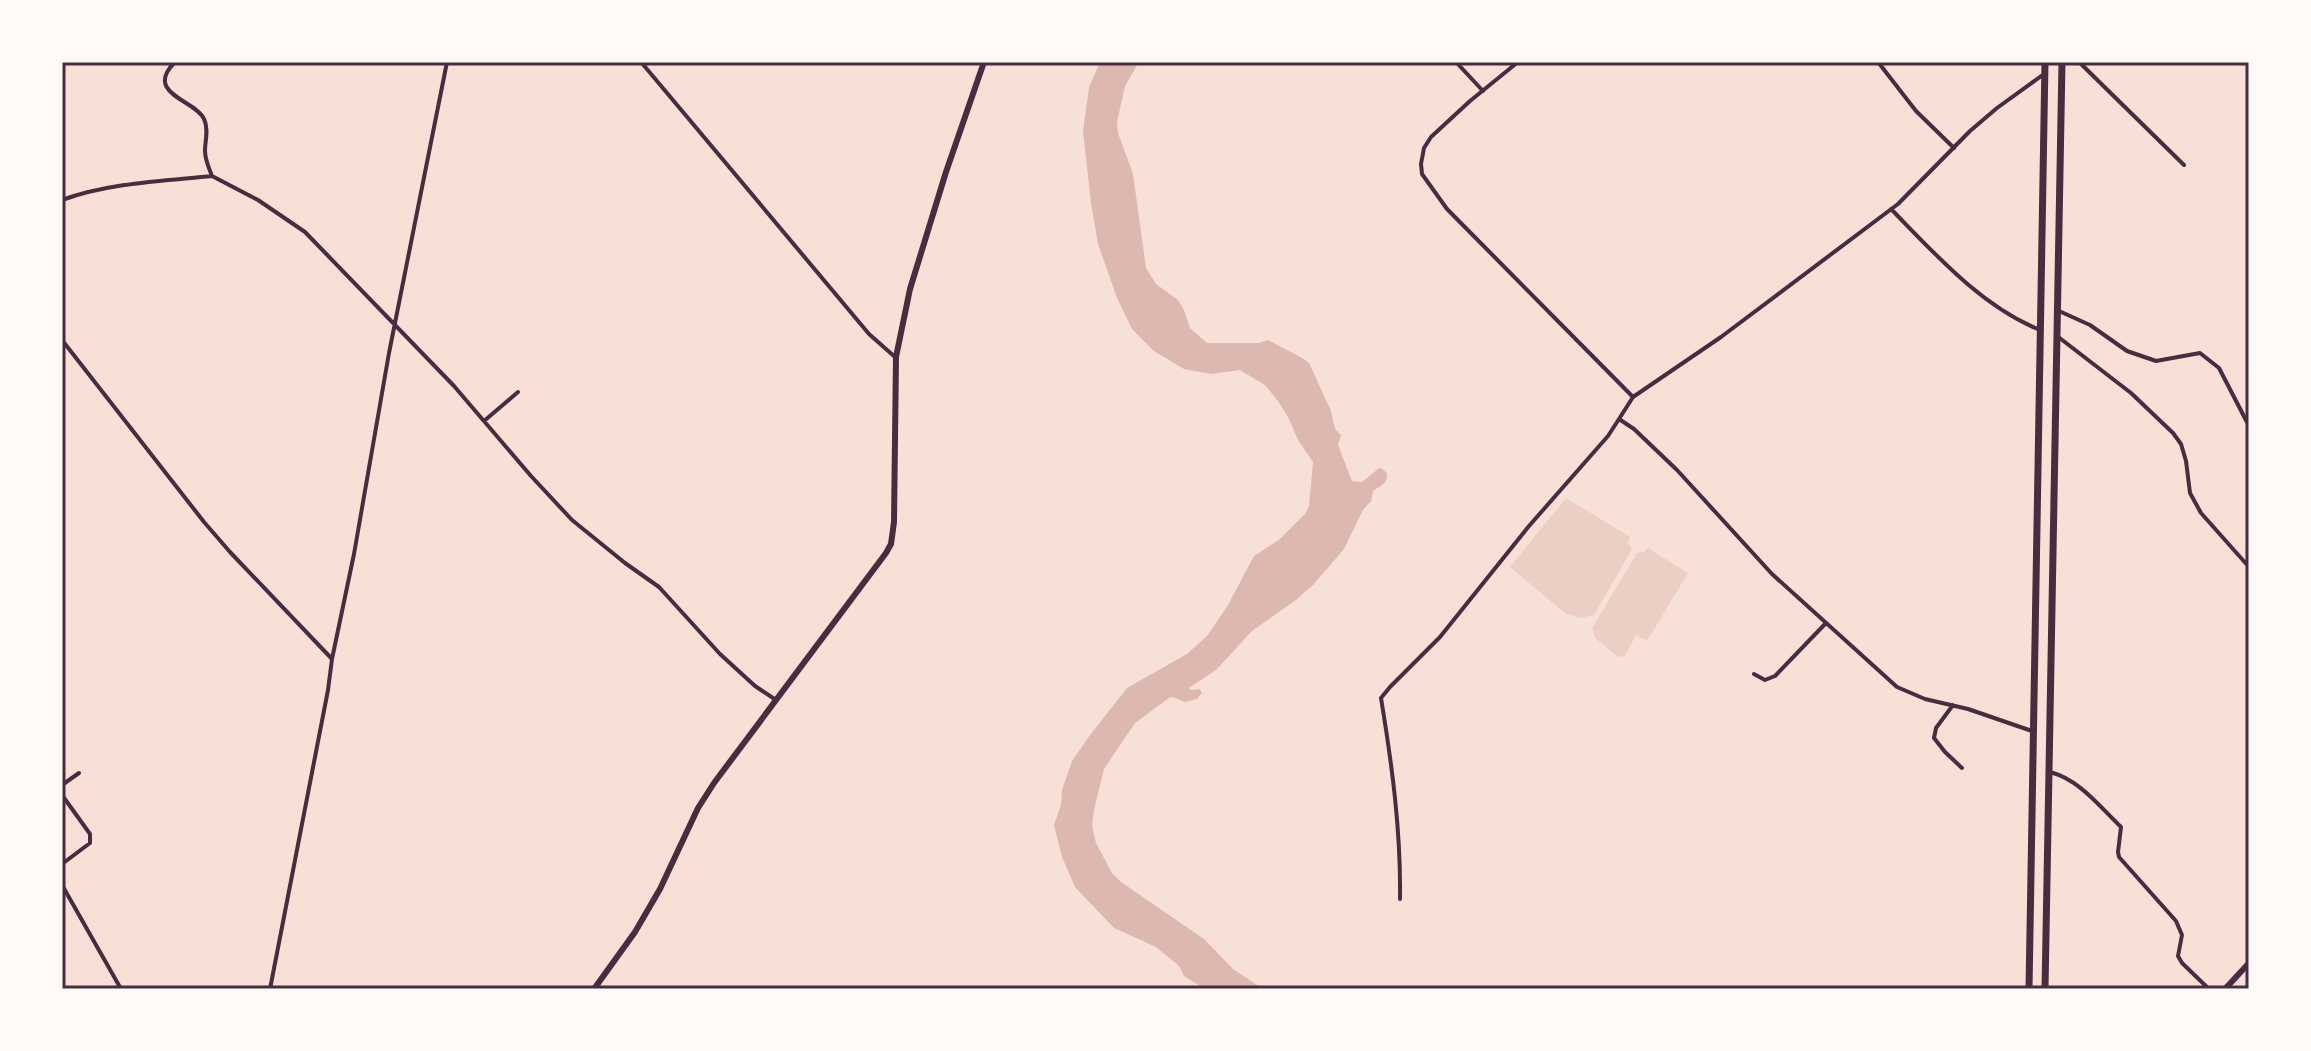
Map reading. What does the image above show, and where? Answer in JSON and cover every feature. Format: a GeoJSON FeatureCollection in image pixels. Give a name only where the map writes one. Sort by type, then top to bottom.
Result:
{"type":"FeatureCollection","features":[{"type":"Feature","properties":{"kind":"highway"},"geometry":{"type":"LineString","coordinates":[[2029,989],[2045,62]]}},
{"type":"Feature","properties":{"kind":"highway"},"geometry":{"type":"LineString","coordinates":[[2045,989],[2062,62]]}},
{"type":"Feature","properties":{"kind":"street"},"geometry":{"type":"LineString","coordinates":[[175,62],[165,76],[165,85],[205,120],[205,151],[212,176]]}},
{"type":"Feature","properties":{"kind":"street"},"geometry":{"type":"LineString","coordinates":[[270,989],[447,62]]}},
{"type":"Feature","properties":{"kind":"street"},"geometry":{"type":"LineString","coordinates":[[641,62],[869,334],[896,357]]}},
{"type":"Feature","properties":{"kind":"street"},"geometry":{"type":"LineString","coordinates":[[594,989],[635,932],[660,889],[698,808],[714,783],[891,544],[896,357],[910,289],[984,62]]}},
{"type":"Feature","properties":{"kind":"street"},"geometry":{"type":"LineString","coordinates":[[1456,62],[1483,91]]}},
{"type":"Feature","properties":{"kind":"street"},"geometry":{"type":"LineString","coordinates":[[1518,62],[1431,137],[1421,156],[1422,174],[1447,209],[1633,397]]}},
{"type":"Feature","properties":{"kind":"street"},"geometry":{"type":"LineString","coordinates":[[1878,62],[1916,111],[1954,148]]}},
{"type":"Feature","properties":{"kind":"street"},"geometry":{"type":"LineString","coordinates":[[2079,62],[2184,165]]}},
{"type":"Feature","properties":{"kind":"street"},"geometry":{"type":"LineString","coordinates":[[1400,899],[1394,778],[1381,698],[1440,637],[1619,419],[1633,397],[1721,337],[1891,209],[1997,108],[2045,73]]}},
{"type":"Feature","properties":{"kind":"street"},"geometry":{"type":"LineString","coordinates":[[62,200],[140,183],[212,176],[258,200],[305,232],[395,325],[572,520],[659,587],[720,654],[755,686],[776,700]]}},
{"type":"Feature","properties":{"kind":"street"},"geometry":{"type":"LineString","coordinates":[[1891,209],[1942,261],[2003,311],[2041,331]]}},
{"type":"Feature","properties":{"kind":"street"},"geometry":{"type":"LineString","coordinates":[[2057,310],[2078,318],[2127,351],[2156,361],[2200,353],[2219,368],[2249,426]]}},
{"type":"Feature","properties":{"kind":"street"},"geometry":{"type":"LineString","coordinates":[[2056,336],[2131,393],[2173,433],[2181,444],[2190,493],[2201,513],[2249,567]]}},
{"type":"Feature","properties":{"kind":"street"},"geometry":{"type":"LineString","coordinates":[[62,340],[204,522],[332,659]]}},
{"type":"Feature","properties":{"kind":"street"},"geometry":{"type":"LineString","coordinates":[[484,421],[518,392]]}},
{"type":"Feature","properties":{"kind":"street"},"geometry":{"type":"LineString","coordinates":[[1619,419],[1677,470],[1772,574],[1897,687],[1925,699],[2034,732]]}},
{"type":"Feature","properties":{"kind":"street"},"geometry":{"type":"LineString","coordinates":[[1754,674],[1765,680],[1775,676],[1826,623]]}},
{"type":"Feature","properties":{"kind":"street"},"geometry":{"type":"LineString","coordinates":[[1953,705],[1936,728],[1934,738],[1962,768]]}},
{"type":"Feature","properties":{"kind":"street"},"geometry":{"type":"LineString","coordinates":[[2049,772],[2074,782],[2121,827],[2119,857],[2176,921],[2182,935],[2178,956],[2209,989]]}},
{"type":"Feature","properties":{"kind":"street"},"geometry":{"type":"LineString","coordinates":[[62,785],[79,773]]}},
{"type":"Feature","properties":{"kind":"street"},"geometry":{"type":"LineString","coordinates":[[62,795],[91,839],[62,864]]}},
{"type":"Feature","properties":{"kind":"street"},"geometry":{"type":"LineString","coordinates":[[62,885],[121,989]]}},
{"type":"Feature","properties":{"kind":"street"},"geometry":{"type":"LineString","coordinates":[[2225,989],[2249,963]]}},
{"type":"Feature","properties":{"kind":"shaded area"},"geometry":{"type":"Polygon","coordinates":[[[1100,62],[1139,62],[1125,86],[1117,122],[1133,174],[1146,268],[1156,284],[1178,300],[1190,328],[1207,343],[1259,343],[1268,340],[1309,363],[1331,411],[1335,429],[1341,435],[1338,445],[1352,481],[1362,482],[1381,468],[1387,473],[1385,482],[1373,491],[1371,501],[1363,510],[1344,549],[1313,585],[1252,631],[1216,670],[1189,688],[1200,689],[1202,693],[1197,699],[1185,702],[1169,698],[1135,723],[1104,769],[1094,810],[1092,826],[1096,843],[1112,873],[1204,939],[1233,969],[1263,989],[1205,989],[1184,976],[1179,966],[1156,947],[1114,928],[1075,887],[1062,857],[1054,825],[1072,761],[1127,688],[1187,654],[1207,636],[1228,605],[1254,556],[1280,539],[1305,514],[1309,506],[1313,462],[1298,440],[1288,417],[1265,385],[1240,370],[1211,374],[1184,369],[1154,351],[1132,329],[1117,298],[1098,244],[1091,203],[1083,132],[1089,87],[1100,62]]]}},
{"type":"Feature","properties":{"kind":"shaded area"},"geometry":{"type":"Polygon","coordinates":[[[1566,498],[1630,537],[1628,543],[1632,549],[1594,615],[1580,618],[1566,614],[1510,567],[1566,498]]]}},
{"type":"Feature","properties":{"kind":"shaded area"},"geometry":{"type":"Polygon","coordinates":[[[1648,548],[1688,573],[1647,641],[1636,635],[1625,656],[1618,657],[1595,638],[1592,628],[1637,553],[1648,548]]]}}]}
